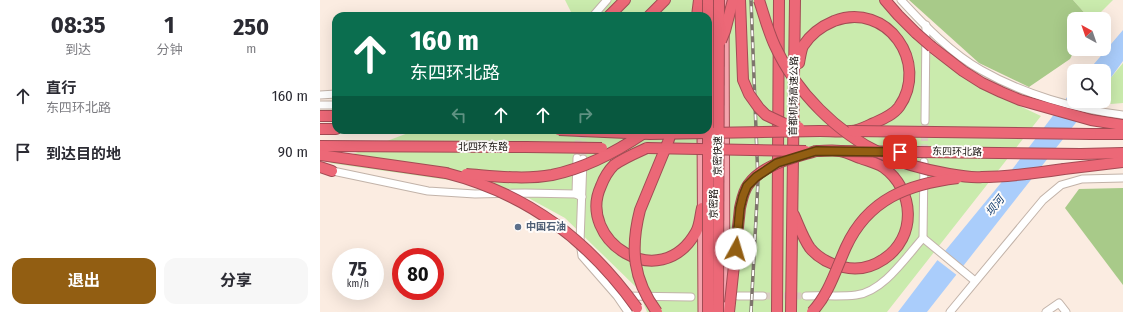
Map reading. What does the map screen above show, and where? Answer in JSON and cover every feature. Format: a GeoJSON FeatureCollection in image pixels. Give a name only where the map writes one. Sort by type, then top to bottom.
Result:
{"type":"FeatureCollection","features":[{"type":"Feature","properties":{"kind":"highway"},"geometry":{"type":"LineString","coordinates":[[614,12],[624,0]]}},
{"type":"Feature","properties":{"kind":"highway"},"geometry":{"type":"LineString","coordinates":[[653,12],[665,0]]}},
{"type":"Feature","properties":{"kind":"highway"},"geometry":{"type":"LineString","coordinates":[[698,12],[699,0]]}},
{"type":"Feature","properties":{"kind":"highway","name":"京密快速"},"geometry":{"type":"LineString","coordinates":[[708,0],[708,12]]}},
{"type":"Feature","properties":{"kind":"highway","name":"京密快速"},"geometry":{"type":"LineString","coordinates":[[718,312],[719,0]]}},
{"type":"Feature","properties":{"kind":"highway"},"geometry":{"type":"LineString","coordinates":[[712,59],[725,31],[733,0]]}},
{"type":"Feature","properties":{"kind":"highway"},"geometry":{"type":"LineString","coordinates":[[740,0],[744,80],[749,94],[766,115],[783,123],[820,130]]}},
{"type":"Feature","properties":{"kind":"highway"},"geometry":{"type":"LineString","coordinates":[[759,0],[775,47],[786,66],[810,99],[841,129],[860,142],[882,154],[920,168],[981,178],[1123,162]]}},
{"type":"Feature","properties":{"kind":"highway","name":"首都机场高速公路"},"geometry":{"type":"LineString","coordinates":[[777,312],[779,0]]}},
{"type":"Feature","properties":{"kind":"highway","name":"首都机场高速公路"},"geometry":{"type":"LineString","coordinates":[[791,312],[795,0]]}},
{"type":"Feature","properties":{"kind":"highway"},"geometry":{"type":"LineString","coordinates":[[885,0],[898,15],[932,47],[945,58],[982,83],[1020,100],[1047,102],[1091,120],[1123,125]]}},
{"type":"Feature","properties":{"kind":"highway"},"geometry":{"type":"LineString","coordinates":[[712,131],[852,131],[888,117],[898,108],[908,86],[908,63],[899,42],[886,27],[873,20],[860,18],[841,19],[827,24],[815,33],[803,46],[794,81]]}},
{"type":"Feature","properties":{"kind":"highway"},"geometry":{"type":"LineString","coordinates":[[320,129],[332,129]]}},
{"type":"Feature","properties":{"kind":"highway","name":"东四环北路"},"geometry":{"type":"LineString","coordinates":[[852,131],[1123,134]]}},
{"type":"Feature","properties":{"kind":"highway"},"geometry":{"type":"LineString","coordinates":[[320,155],[446,173],[510,177],[552,175],[597,160],[615,152],[642,134]]}},
{"type":"Feature","properties":{"kind":"highway"},"geometry":{"type":"LineString","coordinates":[[657,312],[644,292],[639,279],[635,266],[634,248],[637,221],[640,210],[671,134]]}},
{"type":"Feature","properties":{"kind":"highway","name":"京密快速"},"geometry":{"type":"LineString","coordinates":[[708,134],[708,312]]}},
{"type":"Feature","properties":{"kind":"highway","name":"北四环东路"},"geometry":{"type":"LineString","coordinates":[[320,146],[647,148]]}},
{"type":"Feature","properties":{"kind":"highway"},"geometry":{"type":"LineString","coordinates":[[647,148],[613,166],[605,176],[599,189],[596,200],[599,220],[603,231],[610,241],[619,250],[632,258],[660,260],[678,254],[688,244],[697,230],[702,208]]}},
{"type":"Feature","properties":{"kind":"highway","name":"东四环北路"},"geometry":{"type":"LineString","coordinates":[[647,148],[816,151],[1123,153]]}},
{"type":"Feature","properties":{"kind":"highway"},"geometry":{"type":"LineString","coordinates":[[733,304],[740,208],[747,186],[756,177],[777,163],[816,151]]}},
{"type":"Feature","properties":{"kind":"highway"},"geometry":{"type":"LineString","coordinates":[[793,211],[803,235],[810,247],[822,259],[833,265],[855,269],[866,268],[889,256],[898,246],[905,235],[909,221],[909,208],[900,185],[892,174],[882,166],[840,151]]}},
{"type":"Feature","properties":{"kind":"highway"},"geometry":{"type":"LineString","coordinates":[[320,168],[332,171]]}},
{"type":"Feature","properties":{"kind":"highway"},"geometry":{"type":"LineString","coordinates":[[446,173],[472,180],[493,188],[536,210],[554,222],[588,250],[625,291],[639,310]]}},
{"type":"Feature","properties":{"kind":"highway"},"geometry":{"type":"LineString","coordinates":[[812,312],[829,287],[855,229],[875,207],[890,197],[907,189],[948,179],[971,177]]}},
{"type":"Feature","properties":{"kind":"main road"},"geometry":{"type":"LineString","coordinates":[[703,0],[703,12]]}},
{"type":"Feature","properties":{"kind":"main road","name":"京密路"},"geometry":{"type":"LineString","coordinates":[[724,0],[725,312]]}},
{"type":"Feature","properties":{"kind":"main road","name":"京密路"},"geometry":{"type":"LineString","coordinates":[[702,134],[703,312]]}},
{"type":"Feature","properties":{"kind":"street"},"geometry":{"type":"LineString","coordinates":[[597,12],[608,0]]}},
{"type":"Feature","properties":{"kind":"street"},"geometry":{"type":"LineString","coordinates":[[901,0],[955,52],[980,70],[1047,102],[1123,115]]}},
{"type":"Feature","properties":{"kind":"street"},"geometry":{"type":"LineString","coordinates":[[925,121],[926,25]]}},
{"type":"Feature","properties":{"kind":"street"},"geometry":{"type":"LineString","coordinates":[[320,95],[332,94]]}},
{"type":"Feature","properties":{"kind":"street"},"geometry":{"type":"LineString","coordinates":[[320,105],[332,105]]}},
{"type":"Feature","properties":{"kind":"street"},"geometry":{"type":"LineString","coordinates":[[580,159],[579,196],[580,242],[582,256],[617,296],[628,312]]}},
{"type":"Feature","properties":{"kind":"street"},"geometry":{"type":"LineString","coordinates":[[806,296],[857,295],[874,289],[882,283],[923,238],[924,162]]}},
{"type":"Feature","properties":{"kind":"street"},"geometry":{"type":"LineString","coordinates":[[332,171],[428,190],[474,194],[525,193],[579,196]]}},
{"type":"Feature","properties":{"kind":"street"},"geometry":{"type":"LineString","coordinates":[[950,312],[1043,200],[1061,185],[1082,179],[1123,178]]}},
{"type":"Feature","properties":{"kind":"street"},"geometry":{"type":"LineString","coordinates":[[923,238],[975,281]]}},
{"type":"Feature","properties":{"kind":"street"},"geometry":{"type":"LineString","coordinates":[[617,296],[691,297]]}},
{"type":"Feature","properties":{"kind":"street"},"geometry":{"type":"LineString","coordinates":[[733,304],[763,296]]}},
{"type":"Feature","properties":{"kind":"street"},"geometry":{"type":"LineString","coordinates":[[1046,312],[1059,303],[1066,312]]}},
{"type":"Feature","properties":{"kind":"green space"},"geometry":{"type":"Polygon","coordinates":[[[565,0],[882,0],[932,55],[977,86],[1041,116],[887,312],[647,312],[638,289],[565,218],[512,189],[329,163],[405,134],[712,134],[712,12],[571,12],[565,0]]]}},
{"type":"Feature","properties":{"kind":"green space"},"geometry":{"type":"Polygon","coordinates":[[[909,0],[1073,0],[1084,12],[1067,12],[1067,56],[1072,56],[1070,59],[1029,87],[979,63],[909,0]]]}},
{"type":"Feature","properties":{"kind":"green space"},"geometry":{"type":"Polygon","coordinates":[[[1073,0],[1113,0],[1101,12],[1084,12],[1073,0]]]}},
{"type":"Feature","properties":{"kind":"green space"},"geometry":{"type":"Polygon","coordinates":[[[1123,63],[1123,103],[1111,104],[1111,78],[1123,63]]]}},
{"type":"Feature","properties":{"kind":"green space"},"geometry":{"type":"Polygon","coordinates":[[[1123,188],[1123,285],[1065,208],[1079,189],[1123,188]]]}},
{"type":"Feature","properties":{"kind":"water"},"geometry":{"type":"Polygon","coordinates":[[[1123,30],[1123,61],[1111,77],[1111,64],[1094,64],[1101,56],[1111,56],[1111,44],[1123,30]]]}},
{"type":"Feature","properties":{"kind":"water","name":"坝河"},"geometry":{"type":"Polygon","coordinates":[[[1067,97],[1067,108],[1087,108],[927,312],[898,312],[936,262],[1014,167],[1067,97]]]}},
{"type":"Feature","properties":{"kind":"pier"},"geometry":{"type":"Polygon","coordinates":[[[943,250],[965,268],[958,276],[936,259],[943,250]]]}},
{"type":"Feature","properties":{"kind":"tunnel"},"geometry":{"type":"LineString","coordinates":[[924,162],[925,121]]}},
{"type":"Feature","properties":{"kind":"tunnel"},"geometry":{"type":"LineString","coordinates":[[577,158],[579,134]]}},
{"type":"Feature","properties":{"kind":"tunnel"},"geometry":{"type":"LineString","coordinates":[[583,134],[583,159]]}},
{"type":"Feature","properties":{"kind":"tunnel"},"geometry":{"type":"LineString","coordinates":[[763,296],[806,296]]}},
{"type":"Feature","properties":{"kind":"railway"},"geometry":{"type":"LineString","coordinates":[[751,0],[758,181],[751,312]]}},
{"type":"Feature","properties":{"kind":"place","name":"中国石油"},"geometry":{"type":"Point","coordinates":[518,227]}},
{"type":"Feature","properties":{"kind":"route"},"geometry":{"type":"LineString","coordinates":[[736,249],[740,208],[747,186],[756,177],[777,163],[816,151],[900,152]]}}]}
